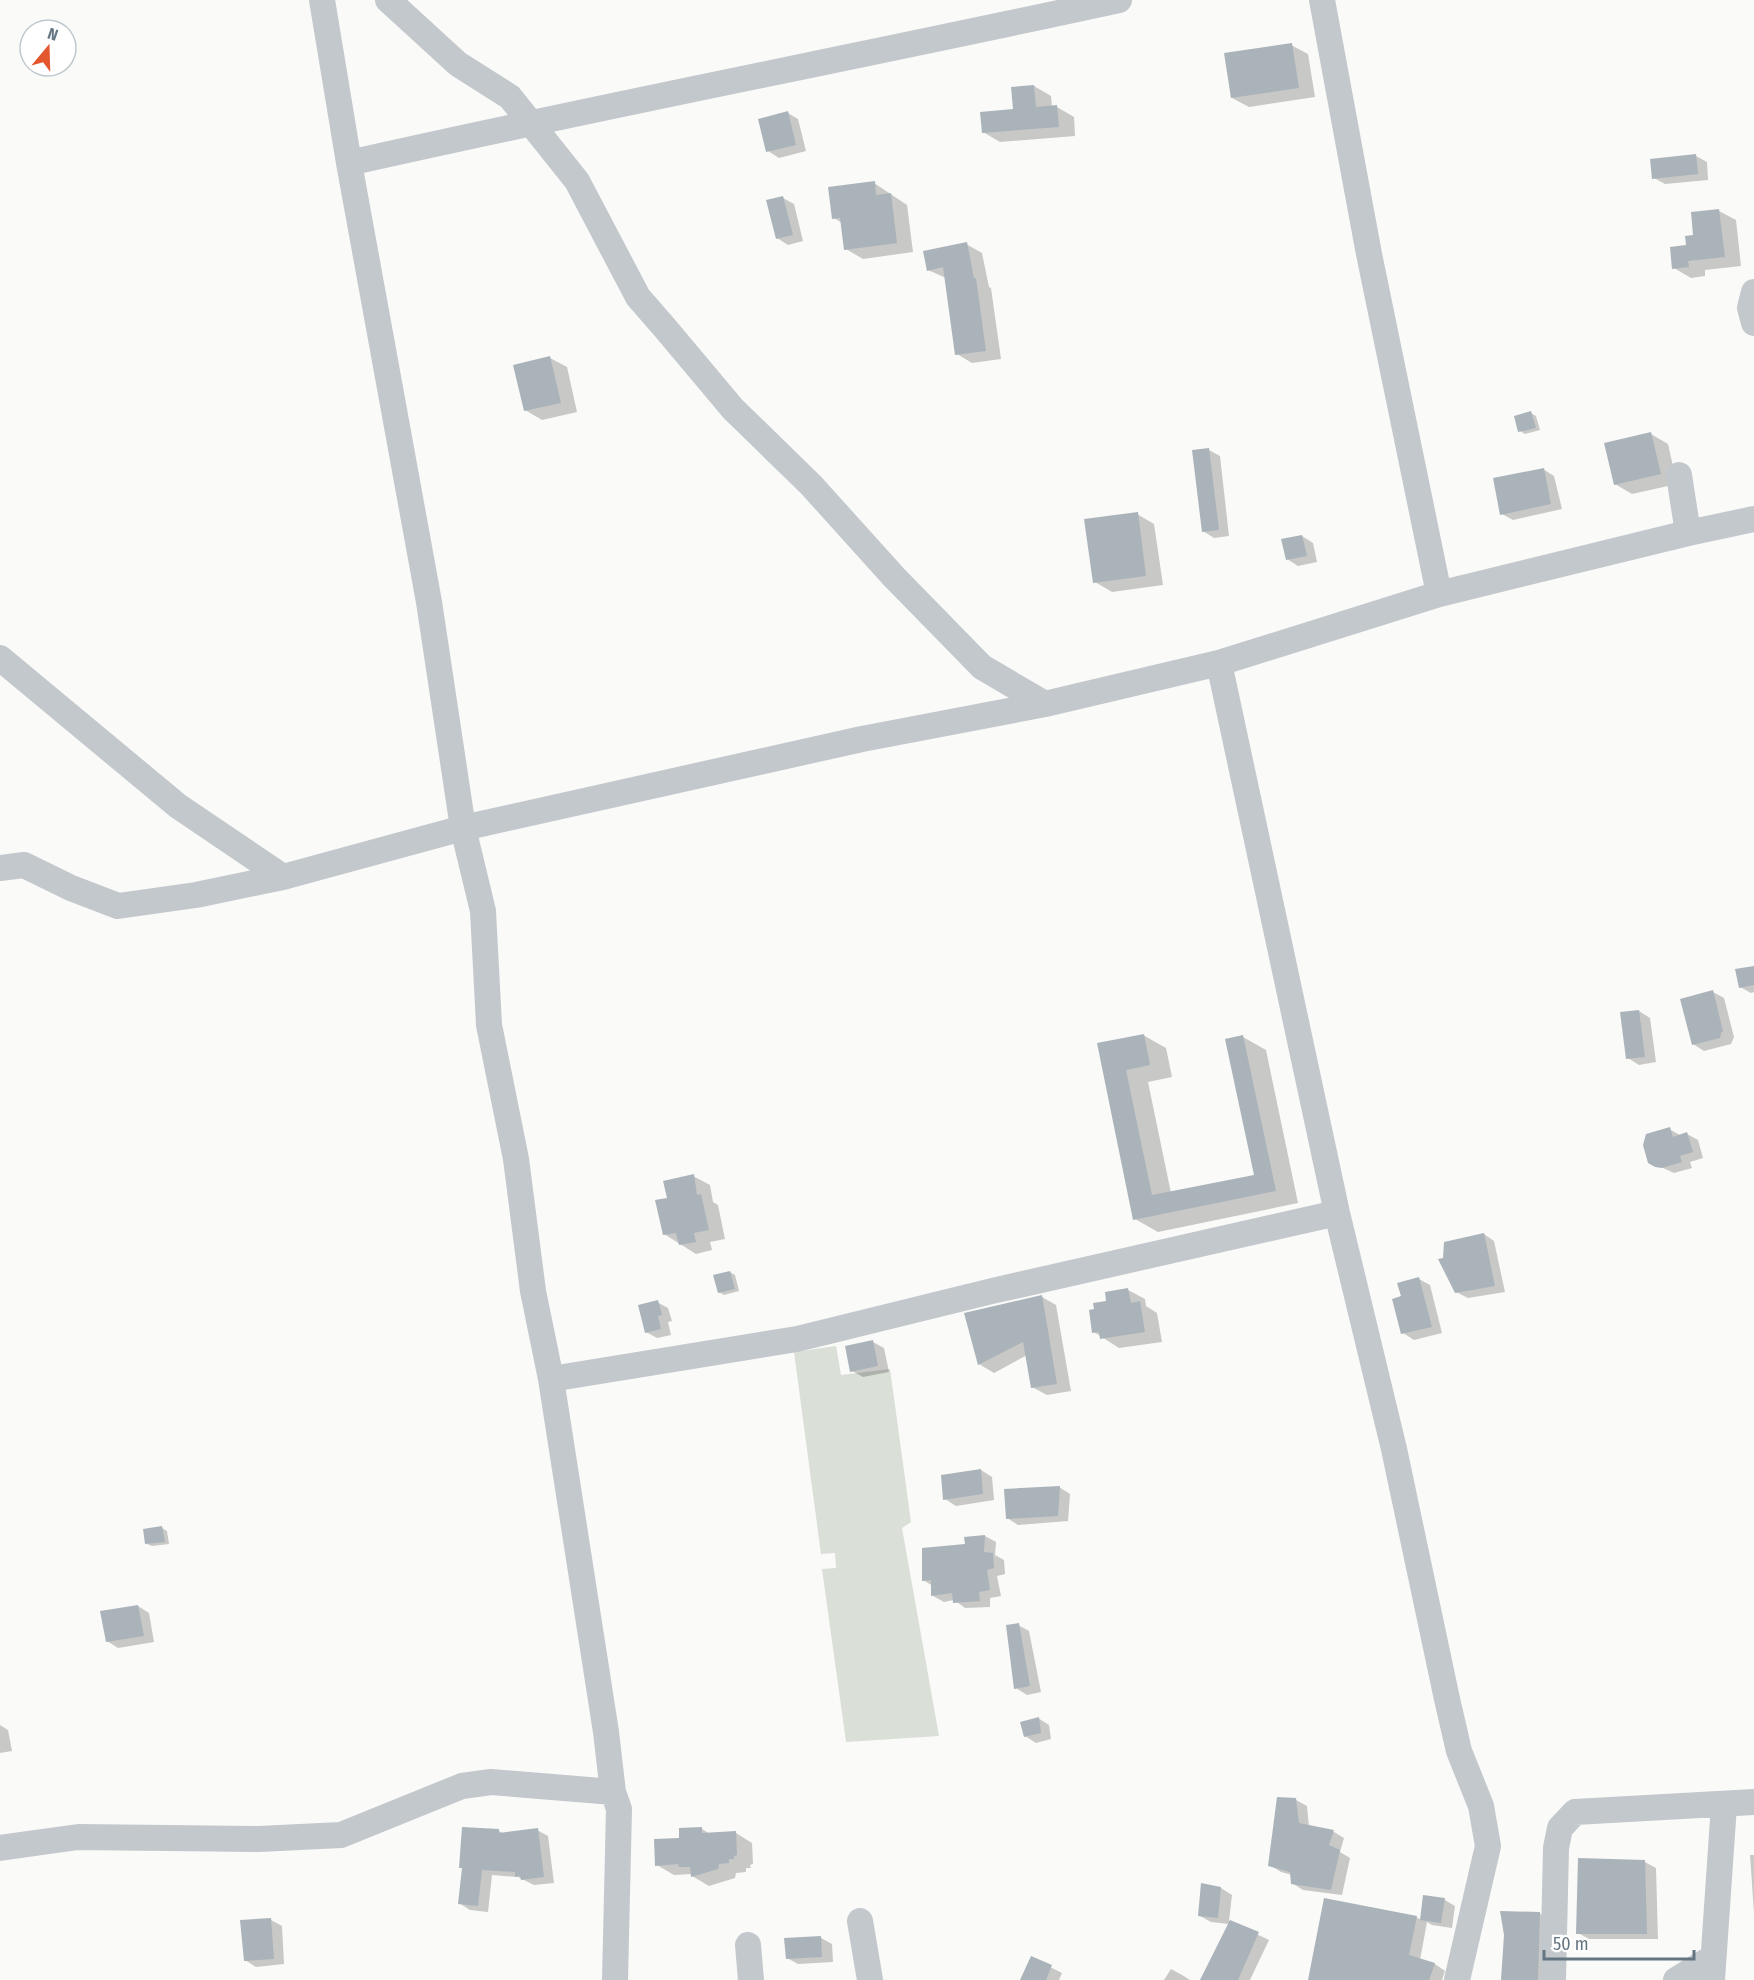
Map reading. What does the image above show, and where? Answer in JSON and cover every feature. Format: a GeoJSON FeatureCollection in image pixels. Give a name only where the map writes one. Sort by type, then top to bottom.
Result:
{"type":"FeatureCollection","features":[{"type":"Feature","properties":{"kind":"street"},"geometry":{"type":"LineString","coordinates":[[322,0],[349,163],[429,602],[463,828],[483,911],[489,1025],[516,1159],[533,1291],[551,1379],[606,1731],[613,1792],[619,1809],[615,1980]]}},
{"type":"Feature","properties":{"kind":"street"},"geometry":{"type":"LineString","coordinates":[[388,0],[458,64],[510,98],[577,182],[638,297],[733,410],[811,485],[894,577],[982,667],[1045,704]]}},
{"type":"Feature","properties":{"kind":"street"},"geometry":{"type":"LineString","coordinates":[[349,163],[530,122],[914,45],[1119,0]]}},
{"type":"Feature","properties":{"kind":"street"},"geometry":{"type":"LineString","coordinates":[[1322,0],[1369,254],[1439,594]]}},
{"type":"Feature","properties":{"kind":"street"},"geometry":{"type":"LineString","coordinates":[[1754,292],[1750,308],[1754,323]]}},
{"type":"Feature","properties":{"kind":"street"},"geometry":{"type":"LineString","coordinates":[[1679,475],[1688,533]]}},
{"type":"Feature","properties":{"kind":"street"},"geometry":{"type":"LineString","coordinates":[[0,868],[24,865],[71,888],[118,906],[196,895],[283,877],[463,828],[862,740],[1045,704],[1219,663],[1439,594],[1754,519]]}},
{"type":"Feature","properties":{"kind":"street"},"geometry":{"type":"LineString","coordinates":[[0,658],[178,806],[283,877]]}},
{"type":"Feature","properties":{"kind":"street"},"geometry":{"type":"LineString","coordinates":[[1219,663],[1337,1213],[1394,1449],[1459,1751],[1481,1806],[1488,1846],[1457,1980]]}},
{"type":"Feature","properties":{"kind":"street"},"geometry":{"type":"LineString","coordinates":[[551,1379],[796,1339],[1003,1288],[1337,1213]]}},
{"type":"Feature","properties":{"kind":"street"},"geometry":{"type":"LineString","coordinates":[[0,1848],[78,1837],[259,1839],[341,1835],[462,1786],[491,1782],[613,1792]]}},
{"type":"Feature","properties":{"kind":"street"},"geometry":{"type":"LineString","coordinates":[[1553,1980],[1557,1848],[1560,1828],[1575,1812],[1754,1802]]}},
{"type":"Feature","properties":{"kind":"street"},"geometry":{"type":"LineString","coordinates":[[1676,1980],[1712,1968],[1724,1805]]}},
{"type":"Feature","properties":{"kind":"street"},"geometry":{"type":"LineString","coordinates":[[860,1921],[870,1980]]}},
{"type":"Feature","properties":{"kind":"street"},"geometry":{"type":"LineString","coordinates":[[748,1946],[751,1980]]}},
{"type":"Feature","properties":{"kind":"shaded area"},"geometry":{"type":"Polygon","coordinates":[[[836,1346],[841,1375],[890,1369],[911,1522],[902,1528],[939,1736],[846,1742],[822,1569],[836,1568],[835,1553],[821,1554],[794,1352],[836,1346]]]}},
{"type":"Feature","properties":{"kind":"building"},"geometry":{"type":"Polygon","coordinates":[[[1292,43],[1299,88],[1231,98],[1224,53],[1292,43]]]}},
{"type":"Feature","properties":{"kind":"building"},"geometry":{"type":"Polygon","coordinates":[[[1034,85],[1036,107],[1057,105],[1059,127],[982,133],[980,112],[1013,109],[1011,87],[1034,85]]]}},
{"type":"Feature","properties":{"kind":"building"},"geometry":{"type":"Polygon","coordinates":[[[788,111],[796,145],[766,152],[758,119],[788,111]]]}},
{"type":"Feature","properties":{"kind":"building"},"geometry":{"type":"Polygon","coordinates":[[[1696,154],[1698,174],[1652,179],[1650,159],[1696,154]]]}},
{"type":"Feature","properties":{"kind":"building"},"geometry":{"type":"Polygon","coordinates":[[[875,181],[876,195],[891,193],[897,243],[844,250],[840,218],[832,219],[828,187],[875,181]]]}},
{"type":"Feature","properties":{"kind":"building"},"geometry":{"type":"Polygon","coordinates":[[[783,196],[793,235],[776,239],[766,200],[783,196]]]}},
{"type":"Feature","properties":{"kind":"building"},"geometry":{"type":"Polygon","coordinates":[[[1719,209],[1725,257],[1688,261],[1689,267],[1672,269],[1670,247],[1686,245],[1685,236],[1693,235],[1691,212],[1719,209]]]}},
{"type":"Feature","properties":{"kind":"building"},"geometry":{"type":"Polygon","coordinates":[[[967,242],[974,278],[976,278],[986,351],[955,355],[943,267],[927,271],[923,251],[967,242]]]}},
{"type":"Feature","properties":{"kind":"building"},"geometry":{"type":"Polygon","coordinates":[[[550,356],[561,403],[524,411],[513,365],[550,356]]]}},
{"type":"Feature","properties":{"kind":"building"},"geometry":{"type":"Polygon","coordinates":[[[1531,411],[1536,428],[1518,432],[1514,416],[1531,411]]]}},
{"type":"Feature","properties":{"kind":"building"},"geometry":{"type":"Polygon","coordinates":[[[1651,432],[1661,474],[1614,485],[1604,443],[1651,432]]]}},
{"type":"Feature","properties":{"kind":"building"},"geometry":{"type":"Polygon","coordinates":[[[1209,448],[1219,530],[1202,532],[1192,450],[1209,448]]]}},
{"type":"Feature","properties":{"kind":"building"},"geometry":{"type":"Polygon","coordinates":[[[1544,468],[1551,504],[1500,515],[1493,478],[1544,468]]]}},
{"type":"Feature","properties":{"kind":"building"},"geometry":{"type":"Polygon","coordinates":[[[1138,512],[1146,576],[1093,583],[1084,519],[1138,512]]]}},
{"type":"Feature","properties":{"kind":"building"},"geometry":{"type":"Polygon","coordinates":[[[1302,535],[1307,556],[1286,560],[1281,539],[1302,535]]]}},
{"type":"Feature","properties":{"kind":"building"},"geometry":{"type":"Polygon","coordinates":[[[1754,966],[1754,985],[1739,988],[1735,969],[1754,966]]]}},
{"type":"Feature","properties":{"kind":"building"},"geometry":{"type":"Polygon","coordinates":[[[1713,990],[1723,1031],[1720,1038],[1692,1045],[1680,999],[1713,990]]]}},
{"type":"Feature","properties":{"kind":"building"},"geometry":{"type":"Polygon","coordinates":[[[1639,1010],[1645,1057],[1626,1059],[1620,1012],[1639,1010]]]}},
{"type":"Feature","properties":{"kind":"building"},"geometry":{"type":"Polygon","coordinates":[[[1144,1034],[1150,1065],[1126,1070],[1152,1195],[1254,1175],[1225,1039],[1243,1035],[1276,1191],[1133,1220],[1097,1043],[1144,1034]]]}},
{"type":"Feature","properties":{"kind":"building"},"geometry":{"type":"Polygon","coordinates":[[[1670,1127],[1673,1137],[1687,1132],[1693,1152],[1680,1156],[1682,1162],[1662,1168],[1655,1167],[1648,1163],[1643,1145],[1646,1134],[1670,1127]]]}},
{"type":"Feature","properties":{"kind":"building"},"geometry":{"type":"Polygon","coordinates":[[[694,1174],[697,1195],[701,1194],[709,1230],[694,1233],[696,1242],[679,1245],[676,1233],[663,1235],[655,1200],[667,1198],[663,1181],[694,1174]]]}},
{"type":"Feature","properties":{"kind":"building"},"geometry":{"type":"Polygon","coordinates":[[[1484,1233],[1495,1286],[1455,1293],[1438,1259],[1443,1258],[1444,1242],[1484,1233]]]}},
{"type":"Feature","properties":{"kind":"building"},"geometry":{"type":"Polygon","coordinates":[[[730,1271],[735,1289],[718,1293],[713,1275],[730,1271]]]}},
{"type":"Feature","properties":{"kind":"building"},"geometry":{"type":"Polygon","coordinates":[[[1419,1277],[1432,1327],[1401,1334],[1392,1299],[1401,1296],[1397,1283],[1419,1277]]]}},
{"type":"Feature","properties":{"kind":"building"},"geometry":{"type":"Polygon","coordinates":[[[1128,1288],[1131,1303],[1140,1301],[1145,1332],[1100,1339],[1099,1332],[1092,1333],[1089,1310],[1094,1309],[1093,1303],[1106,1301],[1105,1292],[1128,1288]]]}},
{"type":"Feature","properties":{"kind":"building"},"geometry":{"type":"Polygon","coordinates":[[[1042,1295],[1057,1384],[1031,1388],[1023,1342],[978,1365],[964,1313],[1042,1295]]]}},
{"type":"Feature","properties":{"kind":"building"},"geometry":{"type":"Polygon","coordinates":[[[658,1300],[662,1315],[658,1316],[661,1329],[645,1333],[638,1305],[658,1300]]]}},
{"type":"Feature","properties":{"kind":"building"},"geometry":{"type":"Polygon","coordinates":[[[873,1340],[878,1366],[850,1372],[845,1346],[873,1340]]]}},
{"type":"Feature","properties":{"kind":"building"},"geometry":{"type":"Polygon","coordinates":[[[981,1469],[983,1494],[943,1500],[941,1475],[981,1469]]]}},
{"type":"Feature","properties":{"kind":"building"},"geometry":{"type":"Polygon","coordinates":[[[1060,1486],[1058,1516],[1006,1519],[1004,1489],[1060,1486]]]}},
{"type":"Feature","properties":{"kind":"building"},"geometry":{"type":"Polygon","coordinates":[[[162,1526],[165,1542],[145,1544],[143,1529],[162,1526]]]}},
{"type":"Feature","properties":{"kind":"building"},"geometry":{"type":"Polygon","coordinates":[[[985,1535],[984,1552],[993,1553],[994,1568],[987,1570],[990,1590],[979,1592],[980,1601],[953,1603],[952,1593],[931,1596],[931,1580],[922,1581],[922,1548],[965,1544],[964,1537],[985,1535]]]}},
{"type":"Feature","properties":{"kind":"building"},"geometry":{"type":"Polygon","coordinates":[[[138,1605],[144,1636],[106,1642],[100,1611],[138,1605]]]}},
{"type":"Feature","properties":{"kind":"building"},"geometry":{"type":"Polygon","coordinates":[[[1019,1623],[1030,1686],[1014,1689],[1006,1625],[1019,1623]]]}},
{"type":"Feature","properties":{"kind":"building"},"geometry":{"type":"Polygon","coordinates":[[[1039,1717],[1041,1733],[1024,1737],[1020,1722],[1039,1717]]]}},
{"type":"Feature","properties":{"kind":"building"},"geometry":{"type":"Polygon","coordinates":[[[1277,1797],[1296,1798],[1299,1823],[1334,1830],[1329,1845],[1340,1850],[1331,1890],[1291,1884],[1290,1872],[1268,1866],[1277,1797]]]}},
{"type":"Feature","properties":{"kind":"building"},"geometry":{"type":"Polygon","coordinates":[[[462,1827],[499,1829],[499,1833],[538,1828],[544,1877],[521,1880],[520,1876],[515,1877],[515,1872],[482,1870],[478,1906],[458,1904],[462,1868],[459,1868],[462,1827]]]}},
{"type":"Feature","properties":{"kind":"building"},"geometry":{"type":"Polygon","coordinates":[[[702,1827],[702,1833],[736,1831],[737,1855],[734,1859],[729,1859],[729,1863],[719,1864],[718,1869],[691,1877],[690,1867],[679,1867],[678,1864],[655,1866],[654,1839],[679,1838],[679,1828],[702,1827]]]}},
{"type":"Feature","properties":{"kind":"building"},"geometry":{"type":"Polygon","coordinates":[[[1578,1858],[1645,1860],[1647,1934],[1576,1934],[1578,1858]]]}},
{"type":"Feature","properties":{"kind":"building"},"geometry":{"type":"Polygon","coordinates":[[[1201,1883],[1221,1887],[1218,1918],[1198,1916],[1201,1883]]]}},
{"type":"Feature","properties":{"kind":"building"},"geometry":{"type":"Polygon","coordinates":[[[1423,1895],[1445,1898],[1441,1923],[1420,1920],[1423,1895]]]}},
{"type":"Feature","properties":{"kind":"building"},"geometry":{"type":"Polygon","coordinates":[[[1324,1898],[1417,1916],[1409,1955],[1435,1963],[1429,1980],[1308,1980],[1324,1898]]]}},
{"type":"Feature","properties":{"kind":"building"},"geometry":{"type":"Polygon","coordinates":[[[1500,1911],[1540,1912],[1538,1980],[1501,1980],[1504,1935],[1500,1911]]]}},
{"type":"Feature","properties":{"kind":"building"},"geometry":{"type":"Polygon","coordinates":[[[271,1918],[274,1959],[244,1961],[240,1920],[271,1918]]]}},
{"type":"Feature","properties":{"kind":"building"},"geometry":{"type":"Polygon","coordinates":[[[1230,1920],[1259,1932],[1238,1980],[1200,1980],[1230,1920]]]}},
{"type":"Feature","properties":{"kind":"building"},"geometry":{"type":"Polygon","coordinates":[[[821,1936],[822,1957],[786,1959],[784,1938],[821,1936]]]}},
{"type":"Feature","properties":{"kind":"building"},"geometry":{"type":"Polygon","coordinates":[[[1031,1956],[1052,1965],[1046,1980],[1020,1980],[1031,1956]]]}}]}
